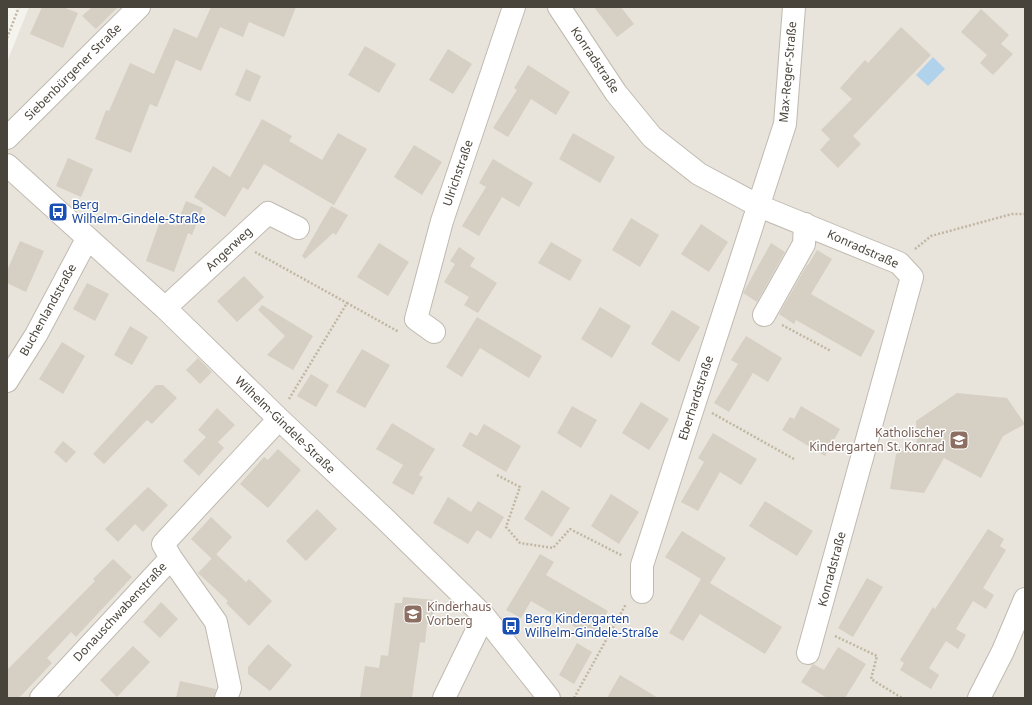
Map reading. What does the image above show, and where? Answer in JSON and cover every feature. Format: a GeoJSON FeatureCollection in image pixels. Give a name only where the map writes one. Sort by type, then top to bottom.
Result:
{"type":"FeatureCollection","features":[{"type":"Feature","properties":{"kind":"street","name":"Siebenbürgener Straße"},"geometry":{"type":"LineString","coordinates":[[7,138],[139,7]]}},
{"type":"Feature","properties":{"kind":"street","name":"Ulrichstraße"},"geometry":{"type":"LineString","coordinates":[[416,319],[442,221],[514,7]]}},
{"type":"Feature","properties":{"kind":"street","name":"Konradstraße"},"geometry":{"type":"LineString","coordinates":[[559,7],[616,93],[652,138],[699,174],[759,206],[898,263],[912,277],[808,653]]}},
{"type":"Feature","properties":{"kind":"street","name":"Max-Reger-Straße"},"geometry":{"type":"LineString","coordinates":[[759,206],[786,124],[794,7]]}},
{"type":"Feature","properties":{"kind":"street","name":"Wilhelm-Gindele-Straße"},"geometry":{"type":"LineString","coordinates":[[7,165],[165,308],[484,616],[550,698]]}},
{"type":"Feature","properties":{"kind":"street","name":"Eberhardstraße"},"geometry":{"type":"LineString","coordinates":[[642,592],[642,565],[759,206]]}},
{"type":"Feature","properties":{"kind":"street","name":"Angerweg"},"geometry":{"type":"LineString","coordinates":[[165,308],[268,213],[298,228]]}},
{"type":"Feature","properties":{"kind":"street"},"geometry":{"type":"LineString","coordinates":[[764,315],[804,244],[805,224]]}},
{"type":"Feature","properties":{"kind":"street","name":"Buchenlandstraße"},"geometry":{"type":"LineString","coordinates":[[7,381],[36,335],[87,239]]}},
{"type":"Feature","properties":{"kind":"street"},"geometry":{"type":"LineString","coordinates":[[416,319],[434,332]]}},
{"type":"Feature","properties":{"kind":"street","name":"Donauschwabenstraße"},"geometry":{"type":"LineString","coordinates":[[41,698],[171,558],[163,544],[279,419]]}},
{"type":"Feature","properties":{"kind":"street"},"geometry":{"type":"LineString","coordinates":[[171,558],[216,622],[230,688],[226,698]]}},
{"type":"Feature","properties":{"kind":"street"},"geometry":{"type":"LineString","coordinates":[[979,698],[1003,651],[1025,599]]}},
{"type":"Feature","properties":{"kind":"street"},"geometry":{"type":"LineString","coordinates":[[444,698],[484,616]]}},
{"type":"Feature","properties":{"kind":"path"},"geometry":{"type":"LineString","coordinates":[[7,38],[19,7]]}},
{"type":"Feature","properties":{"kind":"path"},"geometry":{"type":"LineString","coordinates":[[931,236],[1012,214],[1025,214]]}},
{"type":"Feature","properties":{"kind":"path"},"geometry":{"type":"LineString","coordinates":[[237,241],[407,336],[416,319]]}},
{"type":"Feature","properties":{"kind":"path"},"geometry":{"type":"LineString","coordinates":[[279,419],[347,303]]}},
{"type":"Feature","properties":{"kind":"path"},"geometry":{"type":"LineString","coordinates":[[695,403],[794,459]]}},
{"type":"Feature","properties":{"kind":"path"},"geometry":{"type":"LineString","coordinates":[[497,475],[520,487],[506,527],[520,543],[554,548],[570,529],[642,565]]}},
{"type":"Feature","properties":{"kind":"path"},"geometry":{"type":"LineString","coordinates":[[574,698],[627,602],[642,592]]}},
{"type":"Feature","properties":{"kind":"path"},"geometry":{"type":"LineString","coordinates":[[816,627],[877,656],[871,679],[902,698]]}},
{"type":"Feature","properties":{"kind":"shaded area"},"geometry":{"type":"Polygon","coordinates":[[[29,7],[1025,7],[1025,698],[7,698],[7,62],[29,7]]]}},
{"type":"Feature","properties":{"kind":"water"},"geometry":{"type":"Polygon","coordinates":[[[933,57],[945,69],[928,86],[916,75],[933,57]]]}},
{"type":"Feature","properties":{"kind":"building"},"geometry":{"type":"Polygon","coordinates":[[[42,7],[63,7],[78,13],[63,48],[30,34],[42,7]]]}},
{"type":"Feature","properties":{"kind":"building"},"geometry":{"type":"Polygon","coordinates":[[[92,7],[118,7],[96,29],[82,16],[92,7]]]}},
{"type":"Feature","properties":{"kind":"building"},"geometry":{"type":"Polygon","coordinates":[[[211,7],[296,7],[284,37],[249,22],[243,37],[220,27],[201,71],[176,60],[157,107],[150,104],[131,153],[95,139],[106,110],[109,111],[130,63],[154,74],[174,28],[197,38],[211,7]]]}},
{"type":"Feature","properties":{"kind":"building"},"geometry":{"type":"Polygon","coordinates":[[[594,7],[621,7],[634,24],[617,37],[594,7]]]}},
{"type":"Feature","properties":{"kind":"building"},"geometry":{"type":"Polygon","coordinates":[[[981,9],[1009,35],[1001,44],[1013,54],[993,75],[980,63],[987,55],[961,32],[981,9]]]}},
{"type":"Feature","properties":{"kind":"building"},"geometry":{"type":"Polygon","coordinates":[[[901,27],[931,55],[853,136],[861,144],[838,168],[820,150],[830,139],[821,130],[852,99],[840,88],[865,60],[868,63],[901,27]]]}},
{"type":"Feature","properties":{"kind":"building"},"geometry":{"type":"Polygon","coordinates":[[[365,46],[396,64],[379,93],[348,75],[365,46]]]}},
{"type":"Feature","properties":{"kind":"building"},"geometry":{"type":"Polygon","coordinates":[[[448,49],[472,64],[453,94],[429,80],[448,49]]]}},
{"type":"Feature","properties":{"kind":"building"},"geometry":{"type":"Polygon","coordinates":[[[528,65],[570,92],[556,115],[531,99],[508,137],[493,128],[517,90],[514,88],[528,65]]]}},
{"type":"Feature","properties":{"kind":"building"},"geometry":{"type":"Polygon","coordinates":[[[246,69],[261,76],[250,102],[235,95],[246,69]]]}},
{"type":"Feature","properties":{"kind":"building"},"geometry":{"type":"Polygon","coordinates":[[[262,119],[292,136],[289,141],[322,160],[338,133],[367,149],[334,205],[264,164],[248,190],[243,187],[225,217],[194,197],[213,166],[230,177],[262,119]]]}},
{"type":"Feature","properties":{"kind":"building"},"geometry":{"type":"Polygon","coordinates":[[[573,133],[615,157],[600,183],[559,159],[573,133]]]}},
{"type":"Feature","properties":{"kind":"building"},"geometry":{"type":"Polygon","coordinates":[[[414,145],[442,162],[422,195],[394,177],[414,145]]]}},
{"type":"Feature","properties":{"kind":"building"},"geometry":{"type":"Polygon","coordinates":[[[68,158],[93,169],[81,197],[56,186],[68,158]]]}},
{"type":"Feature","properties":{"kind":"building"},"geometry":{"type":"Polygon","coordinates":[[[493,159],[533,183],[519,207],[502,197],[479,236],[462,226],[486,187],[479,183],[493,159]]]}},
{"type":"Feature","properties":{"kind":"building"},"geometry":{"type":"Polygon","coordinates":[[[186,201],[203,208],[192,235],[188,233],[174,272],[146,261],[160,221],[176,226],[186,201]]]}},
{"type":"Feature","properties":{"kind":"building"},"geometry":{"type":"Polygon","coordinates":[[[331,206],[348,215],[336,235],[333,233],[305,259],[302,256],[331,206]]]}},
{"type":"Feature","properties":{"kind":"building"},"geometry":{"type":"Polygon","coordinates":[[[631,218],[659,235],[640,267],[612,250],[631,218]]]}},
{"type":"Feature","properties":{"kind":"building"},"geometry":{"type":"Polygon","coordinates":[[[701,224],[728,242],[709,272],[681,254],[701,224]]]}},
{"type":"Feature","properties":{"kind":"building"},"geometry":{"type":"Polygon","coordinates":[[[20,241],[44,251],[26,292],[7,283],[7,271],[20,241]]]}},
{"type":"Feature","properties":{"kind":"building"},"geometry":{"type":"Polygon","coordinates":[[[551,242],[582,260],[570,281],[538,263],[551,242]]]}},
{"type":"Feature","properties":{"kind":"building"},"geometry":{"type":"Polygon","coordinates":[[[379,243],[409,262],[388,296],[357,277],[379,243]]]}},
{"type":"Feature","properties":{"kind":"building"},"geometry":{"type":"Polygon","coordinates":[[[771,243],[785,252],[757,302],[743,293],[771,243]]]}},
{"type":"Feature","properties":{"kind":"building"},"geometry":{"type":"Polygon","coordinates":[[[459,247],[475,258],[470,266],[497,283],[478,313],[464,305],[469,297],[444,282],[455,264],[450,261],[459,247]]]}},
{"type":"Feature","properties":{"kind":"building"},"geometry":{"type":"Polygon","coordinates":[[[817,250],[832,259],[811,294],[875,331],[861,357],[796,320],[794,324],[779,314],[817,250]]]}},
{"type":"Feature","properties":{"kind":"building"},"geometry":{"type":"Polygon","coordinates":[[[244,276],[264,297],[237,322],[217,301],[244,276]]]}},
{"type":"Feature","properties":{"kind":"building"},"geometry":{"type":"Polygon","coordinates":[[[87,283],[109,294],[95,321],[73,309],[87,283]]]}},
{"type":"Feature","properties":{"kind":"building"},"geometry":{"type":"Polygon","coordinates":[[[262,305],[313,336],[293,370],[267,355],[285,336],[258,310],[262,305]]]}},
{"type":"Feature","properties":{"kind":"building"},"geometry":{"type":"Polygon","coordinates":[[[600,307],[631,326],[612,358],[581,339],[600,307]]]}},
{"type":"Feature","properties":{"kind":"building"},"geometry":{"type":"Polygon","coordinates":[[[672,310],[700,327],[679,362],[651,344],[672,310]]]}},
{"type":"Feature","properties":{"kind":"building"},"geometry":{"type":"Polygon","coordinates":[[[477,317],[542,356],[529,378],[480,348],[462,377],[446,367],[477,317]]]}},
{"type":"Feature","properties":{"kind":"building"},"geometry":{"type":"Polygon","coordinates":[[[130,326],[148,337],[132,365],[114,355],[130,326]]]}},
{"type":"Feature","properties":{"kind":"building"},"geometry":{"type":"Polygon","coordinates":[[[746,336],[782,358],[768,382],[753,373],[729,412],[714,403],[738,364],[731,360],[746,336]]]}},
{"type":"Feature","properties":{"kind":"building"},"geometry":{"type":"Polygon","coordinates":[[[62,342],[85,356],[63,394],[39,379],[62,342]]]}},
{"type":"Feature","properties":{"kind":"building"},"geometry":{"type":"Polygon","coordinates":[[[362,349],[390,365],[365,408],[336,392],[362,349]]]}},
{"type":"Feature","properties":{"kind":"building"},"geometry":{"type":"Polygon","coordinates":[[[198,358],[212,372],[200,384],[186,370],[198,358]]]}},
{"type":"Feature","properties":{"kind":"building"},"geometry":{"type":"Polygon","coordinates":[[[311,374],[329,385],[316,407],[297,396],[311,374]]]}},
{"type":"Feature","properties":{"kind":"building"},"geometry":{"type":"Polygon","coordinates":[[[156,385],[163,385],[177,398],[152,424],[147,420],[104,464],[93,454],[156,385]]]}},
{"type":"Feature","properties":{"kind":"building","name":"Katholischer Kindergarten St. Konrad"},"geometry":{"type":"Polygon","coordinates":[[[957,393],[1007,398],[1025,424],[1003,436],[981,478],[944,458],[924,493],[890,489],[896,454],[917,444],[916,421],[957,393]]]}},
{"type":"Feature","properties":{"kind":"building"},"geometry":{"type":"Polygon","coordinates":[[[641,402],[669,419],[649,450],[622,433],[641,402]]]}},
{"type":"Feature","properties":{"kind":"building"},"geometry":{"type":"Polygon","coordinates":[[[572,406],[597,420],[581,448],[557,433],[572,406]]]}},
{"type":"Feature","properties":{"kind":"building"},"geometry":{"type":"Polygon","coordinates":[[[801,406],[840,429],[825,456],[782,430],[790,417],[794,419],[801,406]]]}},
{"type":"Feature","properties":{"kind":"building"},"geometry":{"type":"Polygon","coordinates":[[[217,408],[235,425],[218,442],[224,448],[199,476],[183,461],[206,437],[198,430],[217,408]]]}},
{"type":"Feature","properties":{"kind":"building"},"geometry":{"type":"Polygon","coordinates":[[[392,423],[435,449],[419,475],[423,477],[413,495],[392,483],[403,465],[376,449],[392,423]]]}},
{"type":"Feature","properties":{"kind":"building"},"geometry":{"type":"Polygon","coordinates":[[[484,424],[521,446],[506,472],[462,446],[470,432],[477,436],[484,424]]]}},
{"type":"Feature","properties":{"kind":"building"},"geometry":{"type":"Polygon","coordinates":[[[713,433],[757,459],[741,485],[720,472],[698,511],[681,502],[704,462],[698,458],[713,433]]]}},
{"type":"Feature","properties":{"kind":"building"},"geometry":{"type":"Polygon","coordinates":[[[63,441],[76,452],[66,463],[54,452],[63,441]]]}},
{"type":"Feature","properties":{"kind":"building"},"geometry":{"type":"Polygon","coordinates":[[[278,449],[301,470],[268,508],[240,484],[264,457],[268,460],[278,449]]]}},
{"type":"Feature","properties":{"kind":"building"},"geometry":{"type":"Polygon","coordinates":[[[148,487],[168,505],[143,532],[135,524],[118,542],[105,529],[148,487]]]}},
{"type":"Feature","properties":{"kind":"building"},"geometry":{"type":"Polygon","coordinates":[[[542,490],[570,508],[552,537],[524,519],[542,490]]]}},
{"type":"Feature","properties":{"kind":"building"},"geometry":{"type":"Polygon","coordinates":[[[611,494],[639,512],[619,544],[591,526],[611,494]]]}},
{"type":"Feature","properties":{"kind":"building"},"geometry":{"type":"Polygon","coordinates":[[[448,497],[471,512],[478,501],[504,517],[491,539],[477,530],[468,544],[433,523],[448,497]]]}},
{"type":"Feature","properties":{"kind":"building"},"geometry":{"type":"Polygon","coordinates":[[[765,501],[813,531],[797,556],[749,526],[765,501]]]}},
{"type":"Feature","properties":{"kind":"building"},"geometry":{"type":"Polygon","coordinates":[[[317,509],[337,529],[306,561],[286,541],[317,509]]]}},
{"type":"Feature","properties":{"kind":"building"},"geometry":{"type":"Polygon","coordinates":[[[211,517],[232,537],[212,559],[191,539],[211,517]]]}},
{"type":"Feature","properties":{"kind":"building"},"geometry":{"type":"Polygon","coordinates":[[[988,529],[1004,539],[1000,546],[1006,550],[983,588],[994,595],[986,609],[973,601],[956,629],[966,635],[958,649],[946,641],[929,668],[939,675],[931,689],[900,670],[904,663],[900,660],[933,607],[935,609],[988,529]]]}},
{"type":"Feature","properties":{"kind":"building"},"geometry":{"type":"Polygon","coordinates":[[[682,531],[726,558],[710,583],[782,627],[765,654],[700,614],[683,641],[669,633],[701,579],[665,557],[682,531]]]}},
{"type":"Feature","properties":{"kind":"building"},"geometry":{"type":"Polygon","coordinates":[[[216,554],[246,582],[249,579],[272,601],[249,626],[226,603],[228,601],[198,573],[216,554]]]}},
{"type":"Feature","properties":{"kind":"building"},"geometry":{"type":"Polygon","coordinates":[[[540,554],[554,562],[546,575],[608,611],[592,637],[531,601],[521,618],[506,610],[540,554]]]}},
{"type":"Feature","properties":{"kind":"building"},"geometry":{"type":"Polygon","coordinates":[[[113,559],[132,577],[76,637],[71,632],[47,658],[52,663],[19,698],[7,698],[7,670],[95,581],[93,579],[113,559]]]}},
{"type":"Feature","properties":{"kind":"building"},"geometry":{"type":"Polygon","coordinates":[[[867,578],[883,587],[853,637],[838,628],[867,578]]]}},
{"type":"Feature","properties":{"kind":"building"},"geometry":{"type":"Polygon","coordinates":[[[403,597],[435,600],[432,625],[427,624],[425,643],[420,642],[412,698],[360,698],[365,666],[379,668],[381,655],[388,656],[395,603],[402,603],[403,597]]]}},
{"type":"Feature","properties":{"kind":"building"},"geometry":{"type":"Polygon","coordinates":[[[161,602],[178,619],[160,638],[143,622],[161,602]]]}},
{"type":"Feature","properties":{"kind":"building"},"geometry":{"type":"Polygon","coordinates":[[[577,643],[592,652],[574,684],[559,675],[577,643]]]}},
{"type":"Feature","properties":{"kind":"building"},"geometry":{"type":"Polygon","coordinates":[[[268,644],[292,665],[270,691],[248,674],[248,667],[268,644]]]}},
{"type":"Feature","properties":{"kind":"building"},"geometry":{"type":"Polygon","coordinates":[[[133,646],[150,662],[117,697],[100,680],[133,646]]]}},
{"type":"Feature","properties":{"kind":"building"},"geometry":{"type":"Polygon","coordinates":[[[838,647],[866,664],[845,698],[827,698],[801,682],[813,664],[824,670],[838,647]]]}},
{"type":"Feature","properties":{"kind":"building"},"geometry":{"type":"Polygon","coordinates":[[[620,675],[658,698],[607,698],[620,675]]]}},
{"type":"Feature","properties":{"kind":"building"},"geometry":{"type":"Polygon","coordinates":[[[180,681],[216,689],[214,698],[176,698],[180,681]]]}},
{"type":"Feature","properties":{"kind":"place","name":"Berg Wilhelm-Gindele-Straße"},"geometry":{"type":"Point","coordinates":[58,212]}},
{"type":"Feature","properties":{"kind":"place","name":"Katholischer Kindergarten St. Konrad"},"geometry":{"type":"Point","coordinates":[959,440]}},
{"type":"Feature","properties":{"kind":"place","name":"Kinderhaus Vorberg"},"geometry":{"type":"Point","coordinates":[413,614]}},
{"type":"Feature","properties":{"kind":"place","name":"Berg Kindergarten Wilhelm-Gindele-Straße"},"geometry":{"type":"Point","coordinates":[511,626]}}]}
